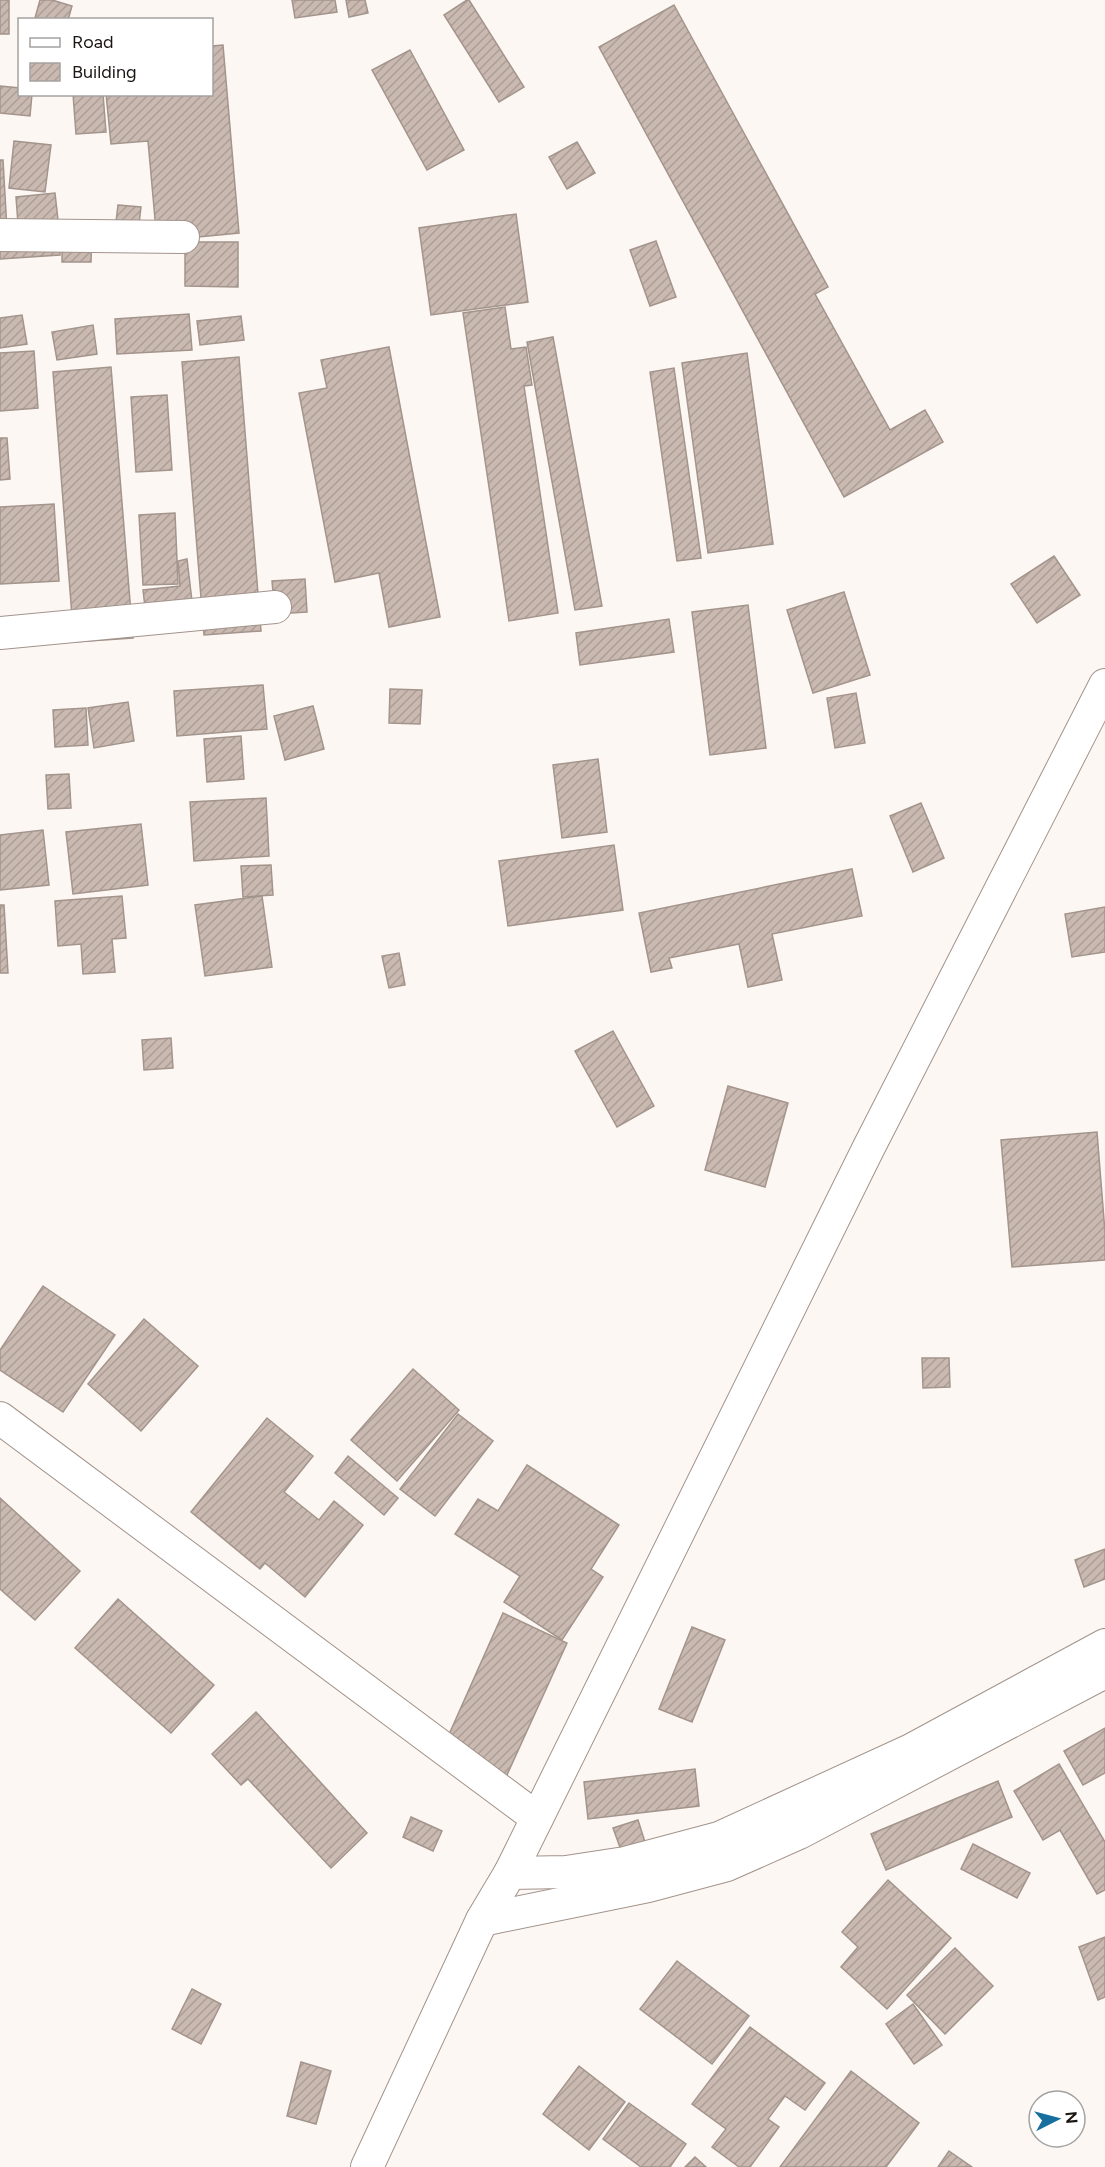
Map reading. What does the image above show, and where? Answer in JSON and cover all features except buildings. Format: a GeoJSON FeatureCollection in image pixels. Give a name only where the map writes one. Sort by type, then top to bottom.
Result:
{"type":"FeatureCollection","features":[{"type":"Feature","properties":{"kind":"street"},"geometry":{"type":"LineString","coordinates":[[0,235],[183,237]]}},
{"type":"Feature","properties":{"kind":"street"},"geometry":{"type":"LineString","coordinates":[[0,633],[275,607]]}},
{"type":"Feature","properties":{"kind":"street"},"geometry":{"type":"LineString","coordinates":[[367,2167],[482,1920],[510,1873],[868,1149],[1105,685]]}},
{"type":"Feature","properties":{"kind":"street"},"geometry":{"type":"LineString","coordinates":[[0,1418],[537,1818]]}},
{"type":"Feature","properties":{"kind":"street"},"geometry":{"type":"LineString","coordinates":[[510,1873],[566,1872],[625,1863],[719,1838],[911,1750],[1105,1645]]}},
{"type":"Feature","properties":{"kind":"street"},"geometry":{"type":"LineString","coordinates":[[482,1920],[648,1886],[728,1865],[799,1833],[1105,1672]]}}]}
